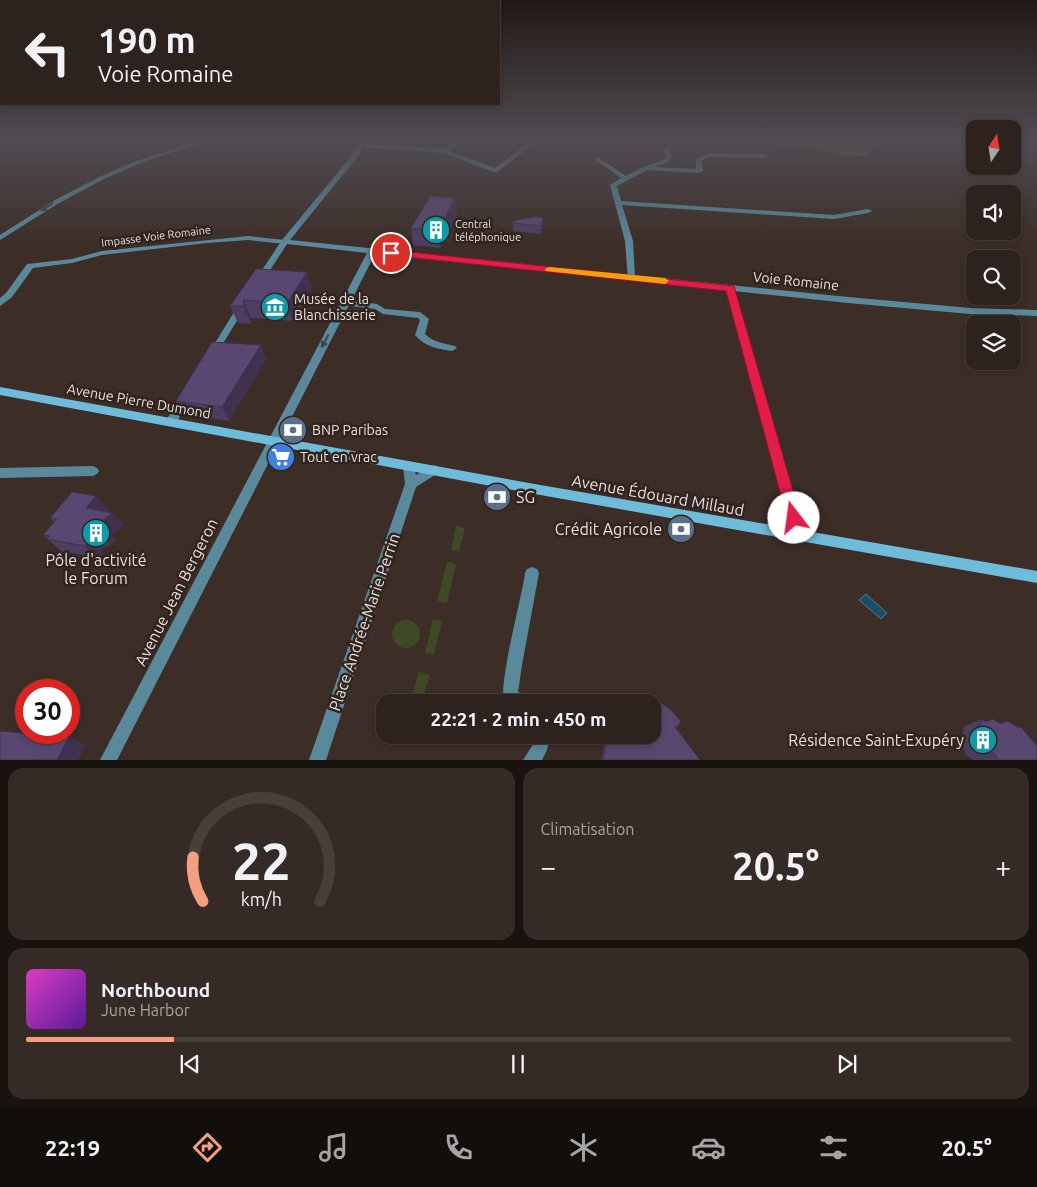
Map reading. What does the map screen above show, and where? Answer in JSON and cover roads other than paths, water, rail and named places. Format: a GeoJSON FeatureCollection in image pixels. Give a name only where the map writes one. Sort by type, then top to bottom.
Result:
{"type":"FeatureCollection","features":[{"type":"Feature","properties":{"kind":"main road","name":"Avenue Pierre Dumond"},"geometry":{"type":"LineString","coordinates":[[0,391],[273,440]]}},
{"type":"Feature","properties":{"kind":"main road","name":"Avenue Édouard Millaud"},"geometry":{"type":"LineString","coordinates":[[273,440],[802,537],[1037,577]]}},
{"type":"Feature","properties":{"kind":"street"},"geometry":{"type":"LineString","coordinates":[[0,238],[54,203],[105,176]]}},
{"type":"Feature","properties":{"kind":"street"},"geometry":{"type":"LineString","coordinates":[[208,361],[285,242],[337,176]]}},
{"type":"Feature","properties":{"kind":"street"},"geometry":{"type":"LineString","coordinates":[[629,176],[613,185],[629,242],[631,278]]}},
{"type":"Feature","properties":{"kind":"street"},"geometry":{"type":"LineString","coordinates":[[619,203],[834,217],[868,211]]}},
{"type":"Feature","properties":{"kind":"street","name":"Impasse Voie Romaine"},"geometry":{"type":"LineString","coordinates":[[0,303],[30,266],[72,261],[102,253],[207,241],[248,238],[285,242]]}},
{"type":"Feature","properties":{"kind":"street","name":"Voie Romaine"},"geometry":{"type":"LineString","coordinates":[[285,242],[730,288],[970,310],[1037,314]]}},
{"type":"Feature","properties":{"kind":"street","name":"Avenue Jean Bergeron"},"geometry":{"type":"LineString","coordinates":[[108,760],[372,251]]}},
{"type":"Feature","properties":{"kind":"street"},"geometry":{"type":"LineString","coordinates":[[730,288],[794,518],[802,537]]}},
{"type":"Feature","properties":{"kind":"street"},"geometry":{"type":"LineString","coordinates":[[345,303],[377,307],[383,311],[420,315],[425,319],[420,334],[425,341],[431,345],[452,348]]}},
{"type":"Feature","properties":{"kind":"street"},"geometry":{"type":"LineString","coordinates":[[171,422],[194,384]]}},
{"type":"Feature","properties":{"kind":"street","name":"Place Andrée-Marie Perrin"},"geometry":{"type":"LineString","coordinates":[[316,760],[411,484],[409,466]]}},
{"type":"Feature","properties":{"kind":"street"},"geometry":{"type":"LineString","coordinates":[[411,484],[434,470]]}},
{"type":"Feature","properties":{"kind":"street"},"geometry":{"type":"LineString","coordinates":[[0,473],[93,471]]}},
{"type":"Feature","properties":{"kind":"street"},"geometry":{"type":"LineString","coordinates":[[510,694],[512,675],[528,604],[532,573]]}},
{"type":"Feature","properties":{"kind":"street"},"geometry":{"type":"LineString","coordinates":[[531,760],[539,750],[540,744]]}},
{"type":"Feature","properties":{"kind":"water"},"geometry":{"type":"Polygon","coordinates":[[[866,594],[887,613],[881,619],[859,600],[866,594]]]}},
{"type":"Feature","properties":{"kind":"place","name":"Central téléphonique"},"geometry":{"type":"Point","coordinates":[436,230]}},
{"type":"Feature","properties":{"kind":"place","name":"Musée de la Blanchisserie"},"geometry":{"type":"Point","coordinates":[275,307]}},
{"type":"Feature","properties":{"kind":"place","name":"BNP Paribas"},"geometry":{"type":"Point","coordinates":[293,430]}},
{"type":"Feature","properties":{"kind":"place","name":"Tout en vrac"},"geometry":{"type":"Point","coordinates":[281,457]}},
{"type":"Feature","properties":{"kind":"place","name":"SG"},"geometry":{"type":"Point","coordinates":[497,497]}},
{"type":"Feature","properties":{"kind":"place","name":"Crédit Agricole"},"geometry":{"type":"Point","coordinates":[681,529]}},
{"type":"Feature","properties":{"kind":"place","name":"Pôle d'activité le Forum"},"geometry":{"type":"Point","coordinates":[96,533]}},
{"type":"Feature","properties":{"kind":"place","name":"Résidence Saint-Exupéry"},"geometry":{"type":"Point","coordinates":[983,740]}}]}
